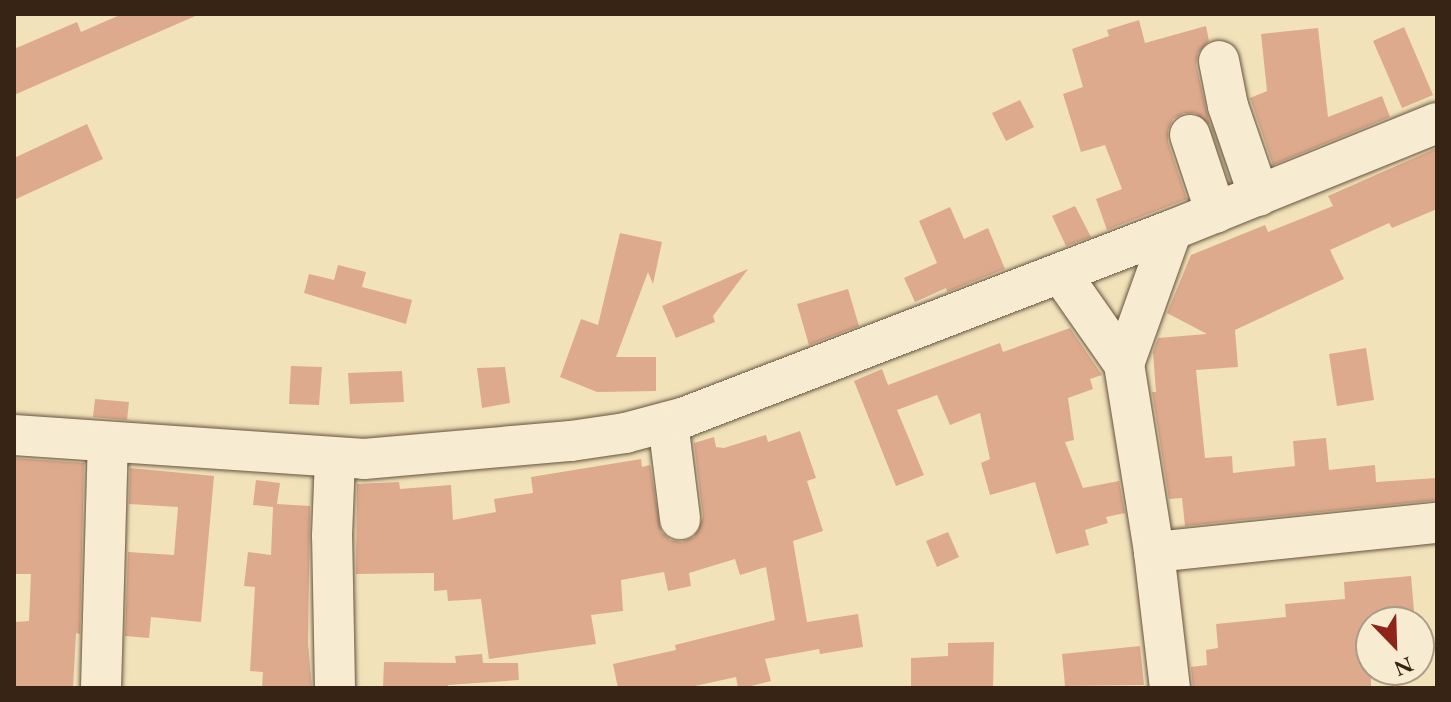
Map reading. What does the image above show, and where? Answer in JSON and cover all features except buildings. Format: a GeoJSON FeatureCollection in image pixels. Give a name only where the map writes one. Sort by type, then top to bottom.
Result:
{"type":"FeatureCollection","features":[{"type":"Feature","properties":{"kind":"street"},"geometry":{"type":"LineString","coordinates":[[1219,61],[1228,106],[1259,196]]}},
{"type":"Feature","properties":{"kind":"street"},"geometry":{"type":"LineString","coordinates":[[14,435],[335,458],[571,441],[668,422],[1061,274],[1437,123]]}},
{"type":"Feature","properties":{"kind":"street"},"geometry":{"type":"LineString","coordinates":[[1190,135],[1216,213]]}},
{"type":"Feature","properties":{"kind":"street"},"geometry":{"type":"LineString","coordinates":[[1124,364],[1172,230]]}},
{"type":"Feature","properties":{"kind":"street"},"geometry":{"type":"LineString","coordinates":[[1061,274],[1124,364],[1154,552],[1170,688]]}},
{"type":"Feature","properties":{"kind":"street"},"geometry":{"type":"LineString","coordinates":[[668,422],[680,519]]}},
{"type":"Feature","properties":{"kind":"street"},"geometry":{"type":"LineString","coordinates":[[101,688],[108,443]]}},
{"type":"Feature","properties":{"kind":"street"},"geometry":{"type":"LineString","coordinates":[[335,458],[332,536],[335,688]]}},
{"type":"Feature","properties":{"kind":"street"},"geometry":{"type":"LineString","coordinates":[[1154,552],[1437,523]]}}]}
